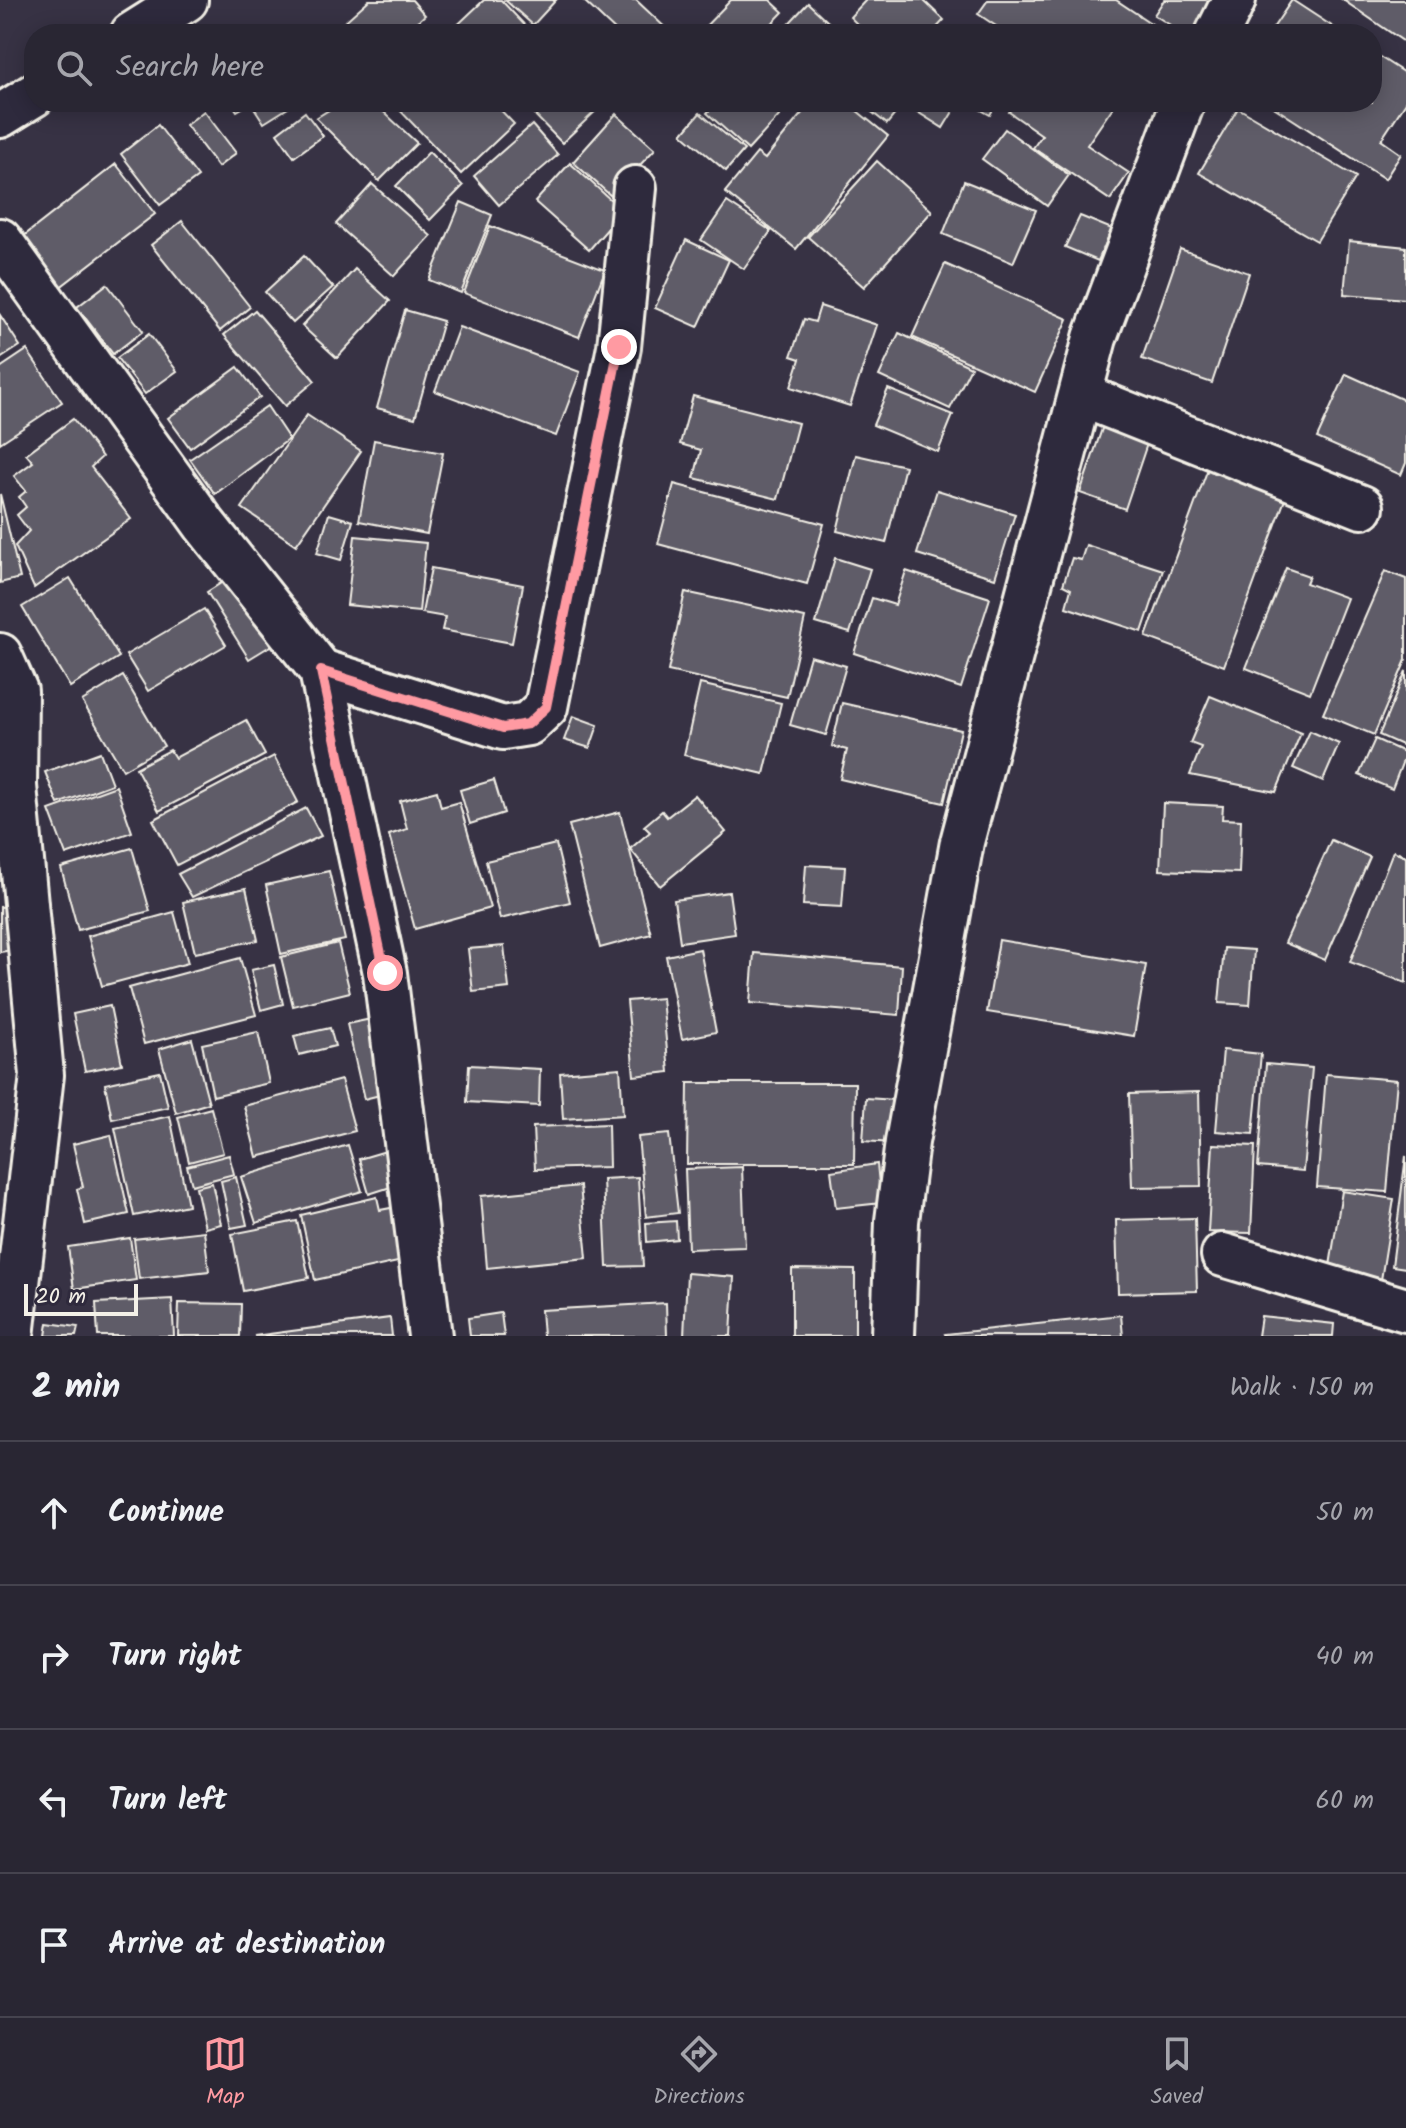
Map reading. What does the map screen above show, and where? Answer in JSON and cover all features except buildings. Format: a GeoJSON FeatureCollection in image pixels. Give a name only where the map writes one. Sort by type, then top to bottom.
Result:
{"type":"FeatureCollection","features":[{"type":"Feature","properties":{"kind":"street"},"geometry":{"type":"LineString","coordinates":[[148,24],[186,0]]}},
{"type":"Feature","properties":{"kind":"street"},"geometry":{"type":"LineString","coordinates":[[1222,24],[1234,0]]}},
{"type":"Feature","properties":{"kind":"street"},"geometry":{"type":"LineString","coordinates":[[0,116],[24,101]]}},
{"type":"Feature","properties":{"kind":"street"},"geometry":{"type":"LineString","coordinates":[[893,1336],[897,1221],[907,1142],[962,842],[1055,480],[1095,338],[1179,112]]}},
{"type":"Feature","properties":{"kind":"street"},"geometry":{"type":"LineString","coordinates":[[321,671],[503,728],[528,724],[546,707],[619,347],[635,188]]}},
{"type":"Feature","properties":{"kind":"street"},"geometry":{"type":"LineString","coordinates":[[0,240],[205,525],[321,671],[385,973],[430,1336]]}},
{"type":"Feature","properties":{"kind":"street"},"geometry":{"type":"LineString","coordinates":[[1081,395],[1362,507]]}},
{"type":"Feature","properties":{"kind":"street"},"geometry":{"type":"LineString","coordinates":[[0,655],[16,691],[15,786],[42,1075],[12,1336]]}},
{"type":"Feature","properties":{"kind":"street"},"geometry":{"type":"LineString","coordinates":[[1223,1255],[1406,1310]]}},
{"type":"Feature","properties":{"kind":"route"},"geometry":{"type":"LineString","coordinates":[[385,973],[321,671],[503,728],[528,724],[546,707],[619,347]]}}]}
